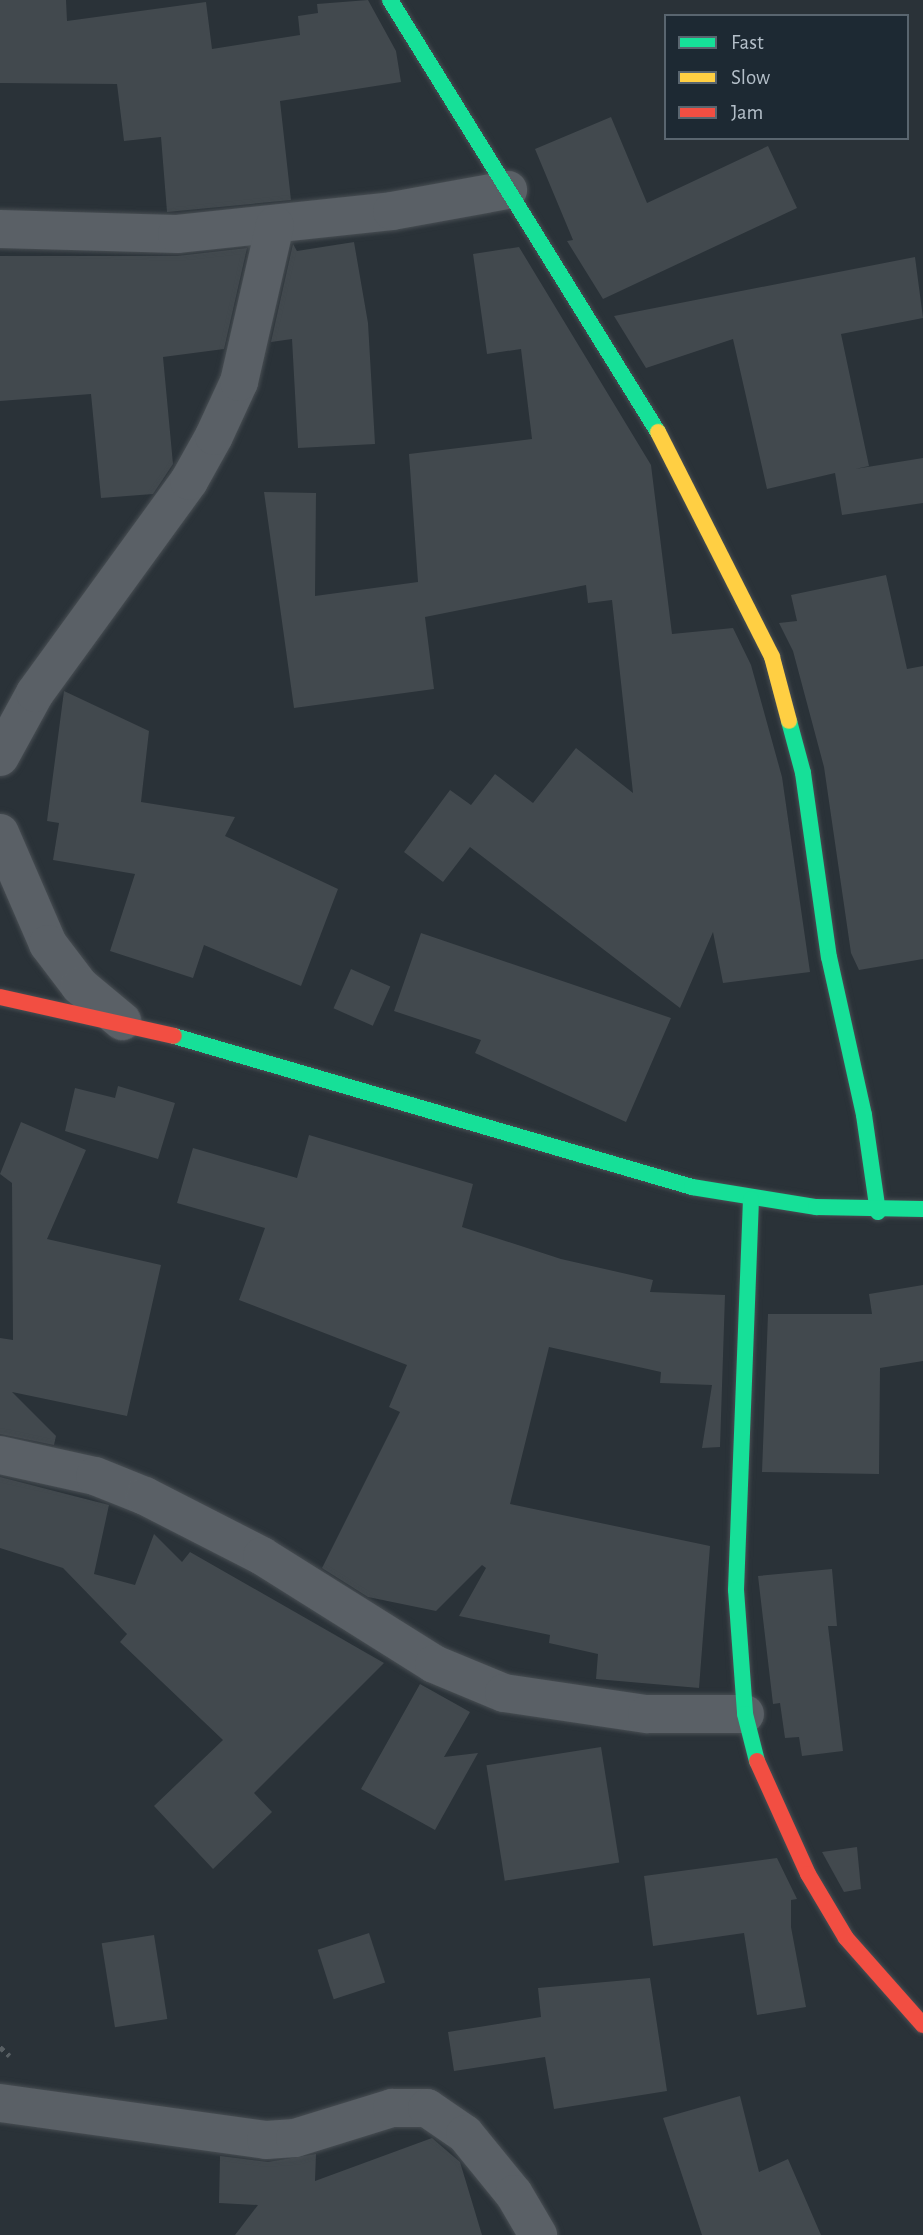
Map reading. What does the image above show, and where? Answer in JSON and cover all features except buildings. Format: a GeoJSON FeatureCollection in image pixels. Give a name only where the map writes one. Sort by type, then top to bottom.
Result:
{"type":"FeatureCollection","features":[{"type":"Feature","properties":{"kind":"street"},"geometry":{"type":"LineString","coordinates":[[390,0],[648,412],[720,546],[787,696],[878,1212]]}},
{"type":"Feature","properties":{"kind":"street"},"geometry":{"type":"LineString","coordinates":[[0,229],[177,234],[275,225],[508,190]]}},
{"type":"Feature","properties":{"kind":"street"},"geometry":{"type":"LineString","coordinates":[[0,757],[35,692],[189,481],[214,436],[239,382],[275,225]]}},
{"type":"Feature","properties":{"kind":"street"},"geometry":{"type":"LineString","coordinates":[[0,833],[48,944],[80,986],[122,1021]]}},
{"type":"Feature","properties":{"kind":"street"},"geometry":{"type":"LineString","coordinates":[[0,997],[122,1021],[751,1199],[878,1212],[923,1209]]}},
{"type":"Feature","properties":{"kind":"street"},"geometry":{"type":"LineString","coordinates":[[751,1199],[736,1590],[745,1714],[770,1796],[808,1874],[846,1938],[923,2025]]}},
{"type":"Feature","properties":{"kind":"street"},"geometry":{"type":"LineString","coordinates":[[0,1455],[95,1476],[145,1496],[262,1556],[434,1664],[504,1693],[647,1714],[745,1714]]}},
{"type":"Feature","properties":{"kind":"street"},"geometry":{"type":"LineString","coordinates":[[0,2103],[266,2140],[295,2138],[393,2108],[427,2108],[465,2134],[538,2235]]}},
{"type":"Feature","properties":{"kind":"traffic: fast"},"geometry":{"type":"LineString","coordinates":[[390,0],[658,432]]}},
{"type":"Feature","properties":{"kind":"traffic: fast"},"geometry":{"type":"LineString","coordinates":[[789,721],[803,773],[829,957],[864,1115],[878,1212]]}},
{"type":"Feature","properties":{"kind":"traffic: fast"},"geometry":{"type":"LineString","coordinates":[[174,1036],[692,1187],[816,1207],[923,1209]]}},
{"type":"Feature","properties":{"kind":"traffic: fast"},"geometry":{"type":"LineString","coordinates":[[751,1199],[736,1590],[745,1714],[757,1761]]}},
{"type":"Feature","properties":{"kind":"traffic: slow"},"geometry":{"type":"LineString","coordinates":[[658,432],[772,657],[789,721]]}},
{"type":"Feature","properties":{"kind":"traffic: jam"},"geometry":{"type":"LineString","coordinates":[[0,997],[174,1036]]}},
{"type":"Feature","properties":{"kind":"traffic: jam"},"geometry":{"type":"LineString","coordinates":[[757,1761],[808,1874],[846,1938],[923,2025]]}}]}
